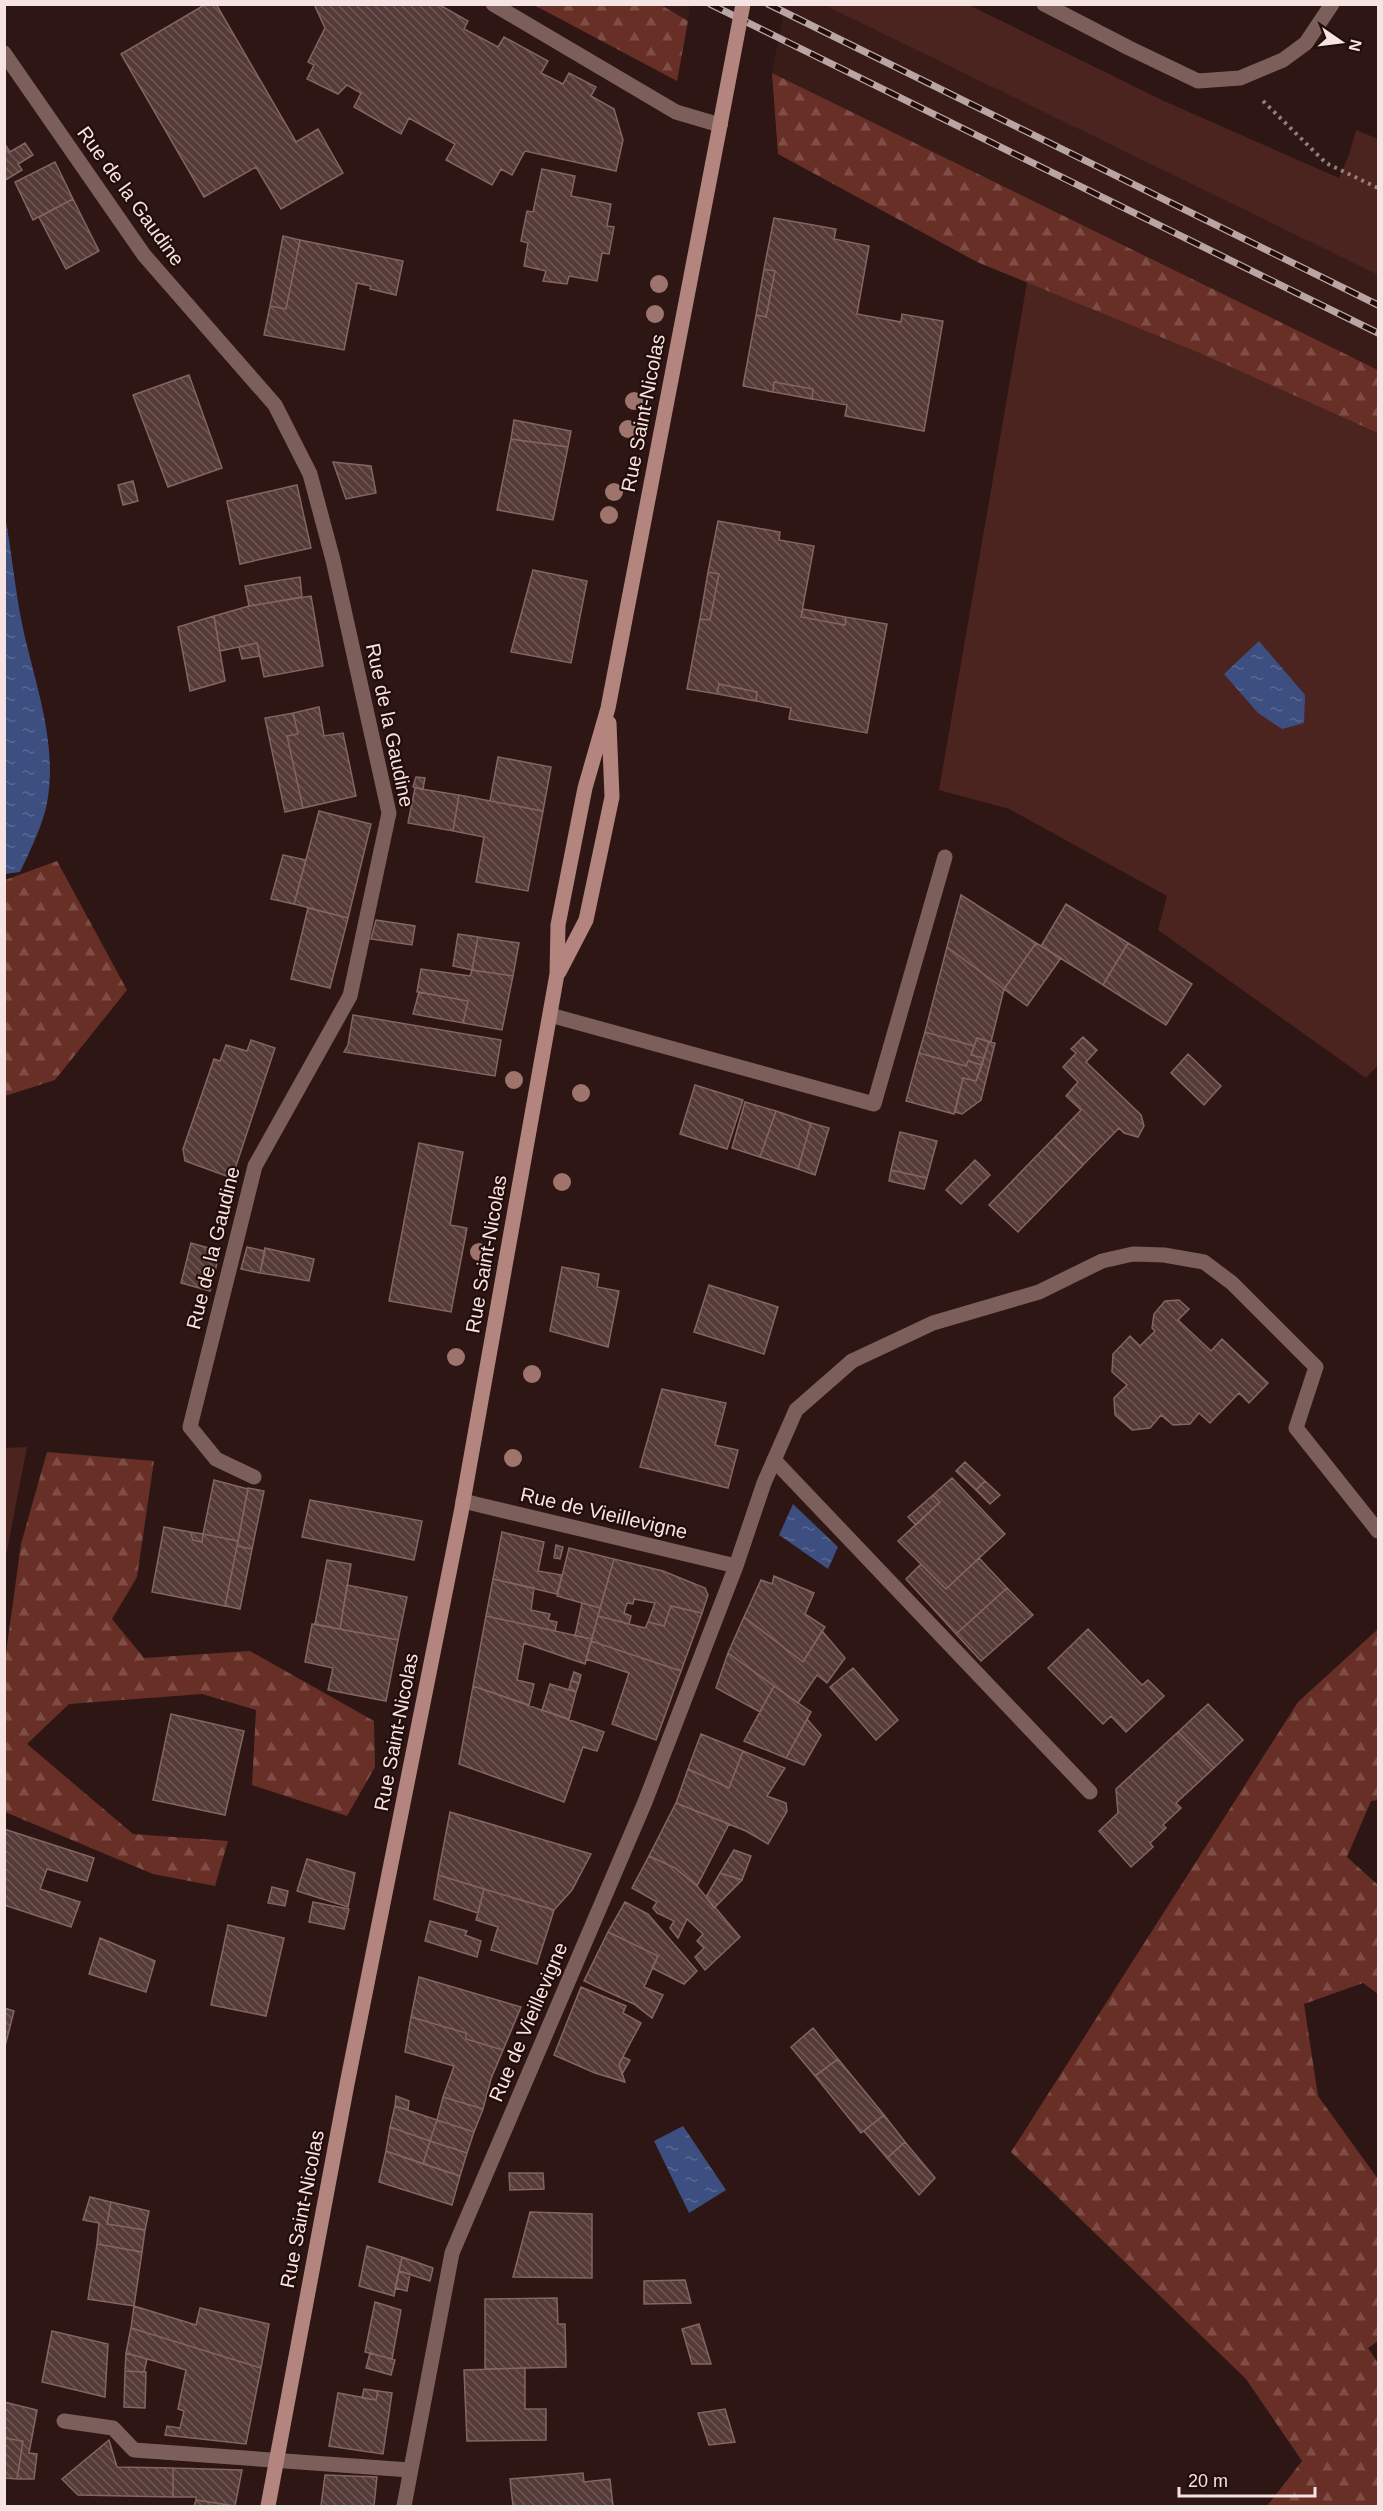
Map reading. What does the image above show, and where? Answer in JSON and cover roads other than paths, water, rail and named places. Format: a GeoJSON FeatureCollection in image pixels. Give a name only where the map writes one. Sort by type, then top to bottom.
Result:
{"type":"FeatureCollection","features":[{"type":"Feature","properties":{"kind":"main road","name":"Rue Saint-Nicolas"},"geometry":{"type":"LineString","coordinates":[[271,2503],[347,2084],[463,1501],[557,974],[558,925],[585,788],[608,708],[743,4]]}},
{"type":"Feature","properties":{"kind":"main road","name":"Rue Saint-Nicolas"},"geometry":{"type":"LineString","coordinates":[[557,974],[586,920],[612,797],[608,708]]}},
{"type":"Feature","properties":{"kind":"street"},"geometry":{"type":"LineString","coordinates":[[493,4],[676,112],[720,125]]}},
{"type":"Feature","properties":{"kind":"street"},"geometry":{"type":"LineString","coordinates":[[1044,4],[1198,81],[1240,78],[1282,60],[1306,44],[1332,4]]}},
{"type":"Feature","properties":{"kind":"street","name":"Rue de la Gaudine"},"geometry":{"type":"LineString","coordinates":[[4,53],[144,255],[275,405],[310,474],[333,560],[389,813],[350,996],[255,1166],[190,1427],[216,1459],[254,1477]]}},
{"type":"Feature","properties":{"kind":"street"},"geometry":{"type":"LineString","coordinates":[[550,1015],[874,1104],[945,856]]}},
{"type":"Feature","properties":{"kind":"street","name":"Rue de Vieillevigne"},"geometry":{"type":"LineString","coordinates":[[404,2506],[452,2253],[645,1802],[736,1566],[764,1483],[796,1410],[852,1361],[933,1323],[1039,1292],[1102,1261],[1133,1254],[1164,1255],[1204,1262],[1232,1283],[1316,1367],[1296,1428],[1378,1531]]}},
{"type":"Feature","properties":{"kind":"street"},"geometry":{"type":"LineString","coordinates":[[774,1460],[1090,1792]]}},
{"type":"Feature","properties":{"kind":"street","name":"Rue de Vieillevigne"},"geometry":{"type":"LineString","coordinates":[[463,1501],[736,1566]]}},
{"type":"Feature","properties":{"kind":"street"},"geometry":{"type":"LineString","coordinates":[[64,2421],[113,2428],[134,2450],[410,2470]]}},
{"type":"Feature","properties":{"kind":"water"},"geometry":{"type":"Polygon","coordinates":[[[4,511],[21,618],[45,720],[50,764],[46,808],[38,833],[20,872],[5,874],[4,511]]]}},
{"type":"Feature","properties":{"kind":"water"},"geometry":{"type":"Polygon","coordinates":[[[1259,641],[1305,695],[1304,723],[1282,729],[1258,713],[1224,674],[1259,641]]]}},
{"type":"Feature","properties":{"kind":"water"},"geometry":{"type":"Polygon","coordinates":[[[793,1504],[838,1547],[828,1569],[779,1535],[793,1504]]]}},
{"type":"Feature","properties":{"kind":"water"},"geometry":{"type":"Polygon","coordinates":[[[683,2126],[726,2190],[689,2213],[654,2141],[683,2126]]]}},
{"type":"Feature","properties":{"kind":"railway"},"geometry":{"type":"LineString","coordinates":[[710,4],[1378,333]]}},
{"type":"Feature","properties":{"kind":"railway"},"geometry":{"type":"LineString","coordinates":[[768,4],[1378,305]]}}]}
